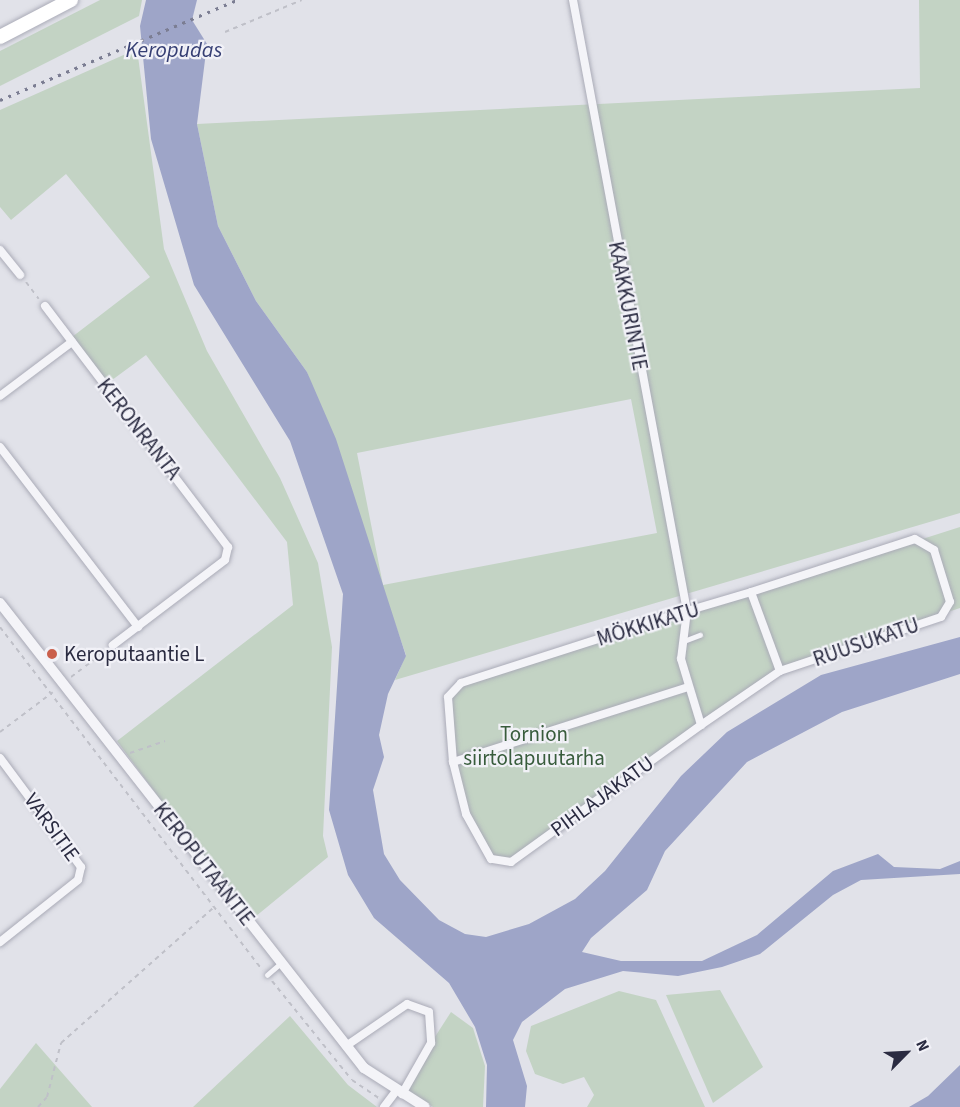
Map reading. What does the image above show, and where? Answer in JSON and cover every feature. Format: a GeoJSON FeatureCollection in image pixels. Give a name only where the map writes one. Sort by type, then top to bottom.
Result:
{"type":"FeatureCollection","features":[{"type":"Feature","properties":{"kind":"highway"},"geometry":{"type":"LineString","coordinates":[[0,37],[71,0]]}},
{"type":"Feature","properties":{"kind":"street","name":"KAAKKURINTIE"},"geometry":{"type":"LineString","coordinates":[[573,0],[687,611]]}},
{"type":"Feature","properties":{"kind":"street"},"geometry":{"type":"LineString","coordinates":[[0,250],[20,275]]}},
{"type":"Feature","properties":{"kind":"street","name":"KERONRANTA"},"geometry":{"type":"LineString","coordinates":[[45,306],[225,541],[228,553],[138,627]]}},
{"type":"Feature","properties":{"kind":"street"},"geometry":{"type":"LineString","coordinates":[[0,396],[72,342]]}},
{"type":"Feature","properties":{"kind":"street"},"geometry":{"type":"LineString","coordinates":[[0,447],[138,627],[114,645]]}},
{"type":"Feature","properties":{"kind":"street","name":"MÖKKIKATU"},"geometry":{"type":"LineString","coordinates":[[453,762],[448,697],[461,683],[915,539]]}},
{"type":"Feature","properties":{"kind":"street","name":"RUUSUKATU"},"geometry":{"type":"LineString","coordinates":[[780,671],[948,612],[950,602],[934,550],[915,539]]}},
{"type":"Feature","properties":{"kind":"street"},"geometry":{"type":"LineString","coordinates":[[687,611],[682,642],[688,687],[701,724],[780,671],[751,592]]}},
{"type":"Feature","properties":{"kind":"street","name":"KEROPUTAANTIE"},"geometry":{"type":"LineString","coordinates":[[0,603],[364,1068],[425,1107]]}},
{"type":"Feature","properties":{"kind":"street"},"geometry":{"type":"LineString","coordinates":[[453,762],[688,687]]}},
{"type":"Feature","properties":{"kind":"street","name":"PIHLAJAKATU"},"geometry":{"type":"LineString","coordinates":[[453,762],[466,814],[491,859],[502,864],[701,724]]}},
{"type":"Feature","properties":{"kind":"street","name":"VARSITIE"},"geometry":{"type":"LineString","coordinates":[[0,758],[81,867],[78,880],[0,942]]}},
{"type":"Feature","properties":{"kind":"street"},"geometry":{"type":"LineString","coordinates":[[346,1046],[406,1004],[429,1012],[431,1043],[400,1092],[385,1105]]}},
{"type":"Feature","properties":{"kind":"lane"},"geometry":{"type":"LineString","coordinates":[[682,642],[700,635]]}},
{"type":"Feature","properties":{"kind":"lane"},"geometry":{"type":"LineString","coordinates":[[267,975],[283,962]]}},
{"type":"Feature","properties":{"kind":"path"},"geometry":{"type":"LineString","coordinates":[[225,32],[302,0]]}},
{"type":"Feature","properties":{"kind":"path"},"geometry":{"type":"LineString","coordinates":[[20,275],[45,306]]}},
{"type":"Feature","properties":{"kind":"path"},"geometry":{"type":"LineString","coordinates":[[0,627],[267,975],[352,1080],[385,1105]]}},
{"type":"Feature","properties":{"kind":"path"},"geometry":{"type":"LineString","coordinates":[[121,758],[165,741]]}},
{"type":"Feature","properties":{"kind":"path"},"geometry":{"type":"LineString","coordinates":[[38,1107],[47,1097],[61,1043],[214,907]]}},
{"type":"Feature","properties":{"kind":"green space"},"geometry":{"type":"Polygon","coordinates":[[[100,0],[142,0],[139,16],[0,86],[0,51],[100,0]]]}},
{"type":"Feature","properties":{"kind":"green space"},"geometry":{"type":"Polygon","coordinates":[[[919,0],[960,0],[960,513],[395,680],[406,655],[307,372],[256,301],[218,226],[197,124],[920,88],[919,0]],[[631,399],[357,453],[383,585],[657,533],[631,399]]]}},
{"type":"Feature","properties":{"kind":"green space"},"geometry":{"type":"Polygon","coordinates":[[[137,49],[164,249],[207,351],[280,478],[318,563],[332,647],[323,836],[328,857],[250,921],[117,741],[293,605],[287,542],[146,355],[108,383],[72,337],[150,277],[66,174],[11,220],[0,207],[0,110],[137,49]]]}},
{"type":"Feature","properties":{"kind":"green space","name":"Tornion siirtolapuutarha"},"geometry":{"type":"Polygon","coordinates":[[[960,527],[960,608],[782,667],[510,859],[493,855],[470,813],[457,766],[452,698],[463,686],[960,527]]]}},
{"type":"Feature","properties":{"kind":"green space"},"geometry":{"type":"Polygon","coordinates":[[[720,990],[763,1067],[713,1103],[666,995],[720,990]]]}},
{"type":"Feature","properties":{"kind":"green space"},"geometry":{"type":"Polygon","coordinates":[[[619,991],[656,1000],[705,1107],[587,1107],[594,1095],[584,1077],[563,1084],[535,1074],[526,1051],[531,1026],[619,991]]]}},
{"type":"Feature","properties":{"kind":"green space"},"geometry":{"type":"Polygon","coordinates":[[[451,1012],[473,1028],[485,1066],[483,1107],[433,1107],[402,1088],[451,1012]]]}},
{"type":"Feature","properties":{"kind":"green space"},"geometry":{"type":"Polygon","coordinates":[[[290,1016],[348,1085],[377,1107],[193,1107],[290,1016]]]}},
{"type":"Feature","properties":{"kind":"green space"},"geometry":{"type":"Polygon","coordinates":[[[36,1043],[92,1107],[0,1107],[0,1089],[36,1043]]]}},
{"type":"Feature","properties":{"kind":"water","name":"Keropudas"},"geometry":{"type":"Polygon","coordinates":[[[146,0],[197,0],[192,20],[207,44],[197,124],[218,226],[256,301],[307,372],[336,439],[406,656],[388,694],[379,735],[384,757],[373,790],[384,854],[400,880],[439,920],[465,934],[486,937],[529,924],[575,899],[605,871],[681,776],[727,732],[821,675],[960,637],[960,674],[842,712],[747,762],[665,851],[647,890],[591,938],[582,952],[621,961],[702,961],[757,935],[833,871],[878,854],[894,867],[940,869],[960,861],[960,874],[861,880],[833,895],[760,954],[722,967],[678,976],[623,971],[565,989],[522,1022],[513,1040],[527,1086],[525,1107],[486,1107],[487,1065],[475,1027],[449,983],[374,918],[348,875],[329,810],[343,594],[290,441],[194,285],[151,139],[140,26],[146,0]]]}},
{"type":"Feature","properties":{"kind":"water"},"geometry":{"type":"Polygon","coordinates":[[[960,1065],[960,1107],[909,1107],[928,1096],[960,1065]]]}},
{"type":"Feature","properties":{"kind":"railway"},"geometry":{"type":"LineString","coordinates":[[0,100],[237,0]]}},
{"type":"Feature","properties":{"kind":"place","name":"Keroputaantie L"},"geometry":{"type":"Point","coordinates":[52,654]}}]}
